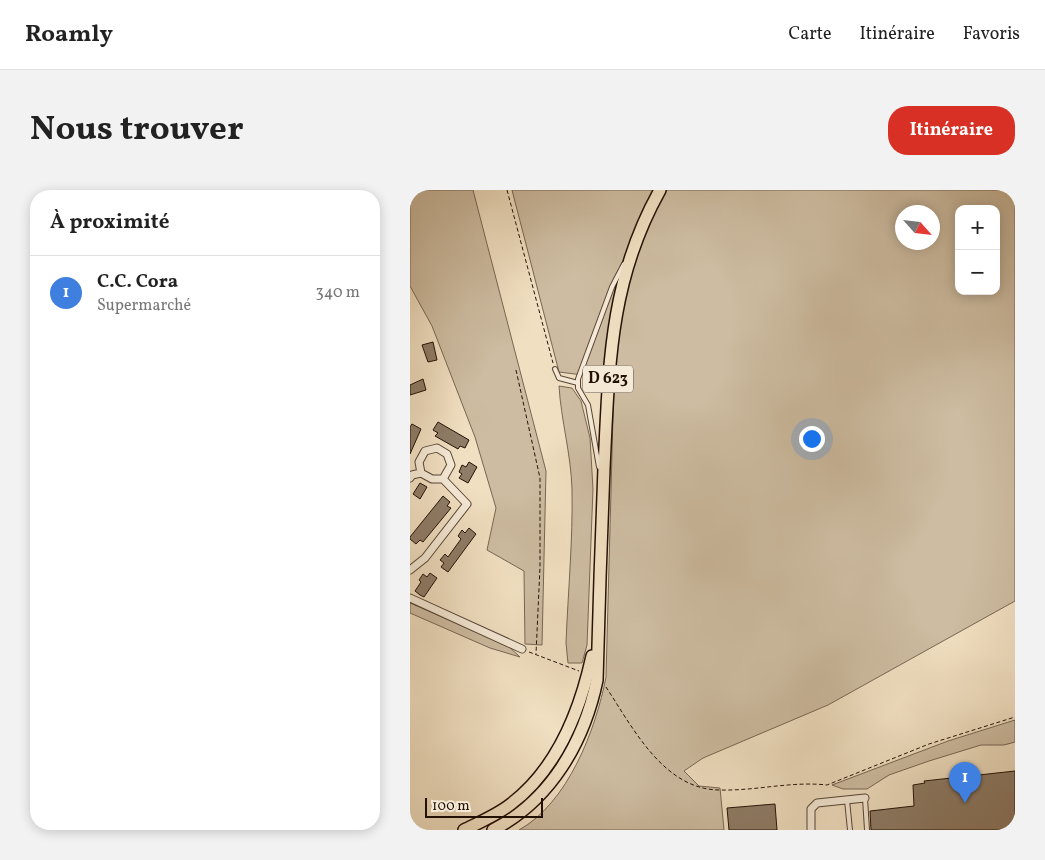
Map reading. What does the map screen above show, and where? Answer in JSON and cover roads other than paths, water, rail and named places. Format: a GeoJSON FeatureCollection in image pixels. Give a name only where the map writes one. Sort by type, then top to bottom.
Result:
{"type":"FeatureCollection","features":[{"type":"Feature","properties":{"kind":"main road","name":"D 623"},"geometry":{"type":"LineString","coordinates":[[493,830],[517,815],[541,794],[560,771],[579,738],[592,700],[592,677],[599,612],[603,492],[613,326],[623,280],[642,228],[660,190]]}},
{"type":"Feature","properties":{"kind":"main road","name":"D 623"},"geometry":{"type":"LineString","coordinates":[[464,830],[511,804],[531,785],[567,733],[592,677]]}},
{"type":"Feature","properties":{"kind":"street"},"geometry":{"type":"LineString","coordinates":[[421,473],[419,462],[425,451],[437,448],[447,454],[451,465],[443,479]]}},
{"type":"Feature","properties":{"kind":"street"},"geometry":{"type":"LineString","coordinates":[[410,478],[412,475],[421,473],[432,479],[443,479],[467,504],[425,558],[410,570]]}},
{"type":"Feature","properties":{"kind":"street"},"geometry":{"type":"LineString","coordinates":[[410,598],[522,649]]}},
{"type":"Feature","properties":{"kind":"street"},"geometry":{"type":"LineString","coordinates":[[811,830],[811,809],[814,805],[865,798]]}},
{"type":"Feature","properties":{"kind":"lane"},"geometry":{"type":"LineString","coordinates":[[603,492],[588,405],[578,383],[612,287],[642,228]]}},
{"type":"Feature","properties":{"kind":"lane"},"geometry":{"type":"LineString","coordinates":[[555,369],[559,378],[578,383]]}},
{"type":"Feature","properties":{"kind":"lane"},"geometry":{"type":"LineString","coordinates":[[865,798],[867,830]]}},
{"type":"Feature","properties":{"kind":"lane"},"geometry":{"type":"LineString","coordinates":[[847,800],[850,830]]}},
{"type":"Feature","properties":{"kind":"place","name":"C.C. Cora"},"geometry":{"type":"Point","coordinates":[965,803]}}]}
